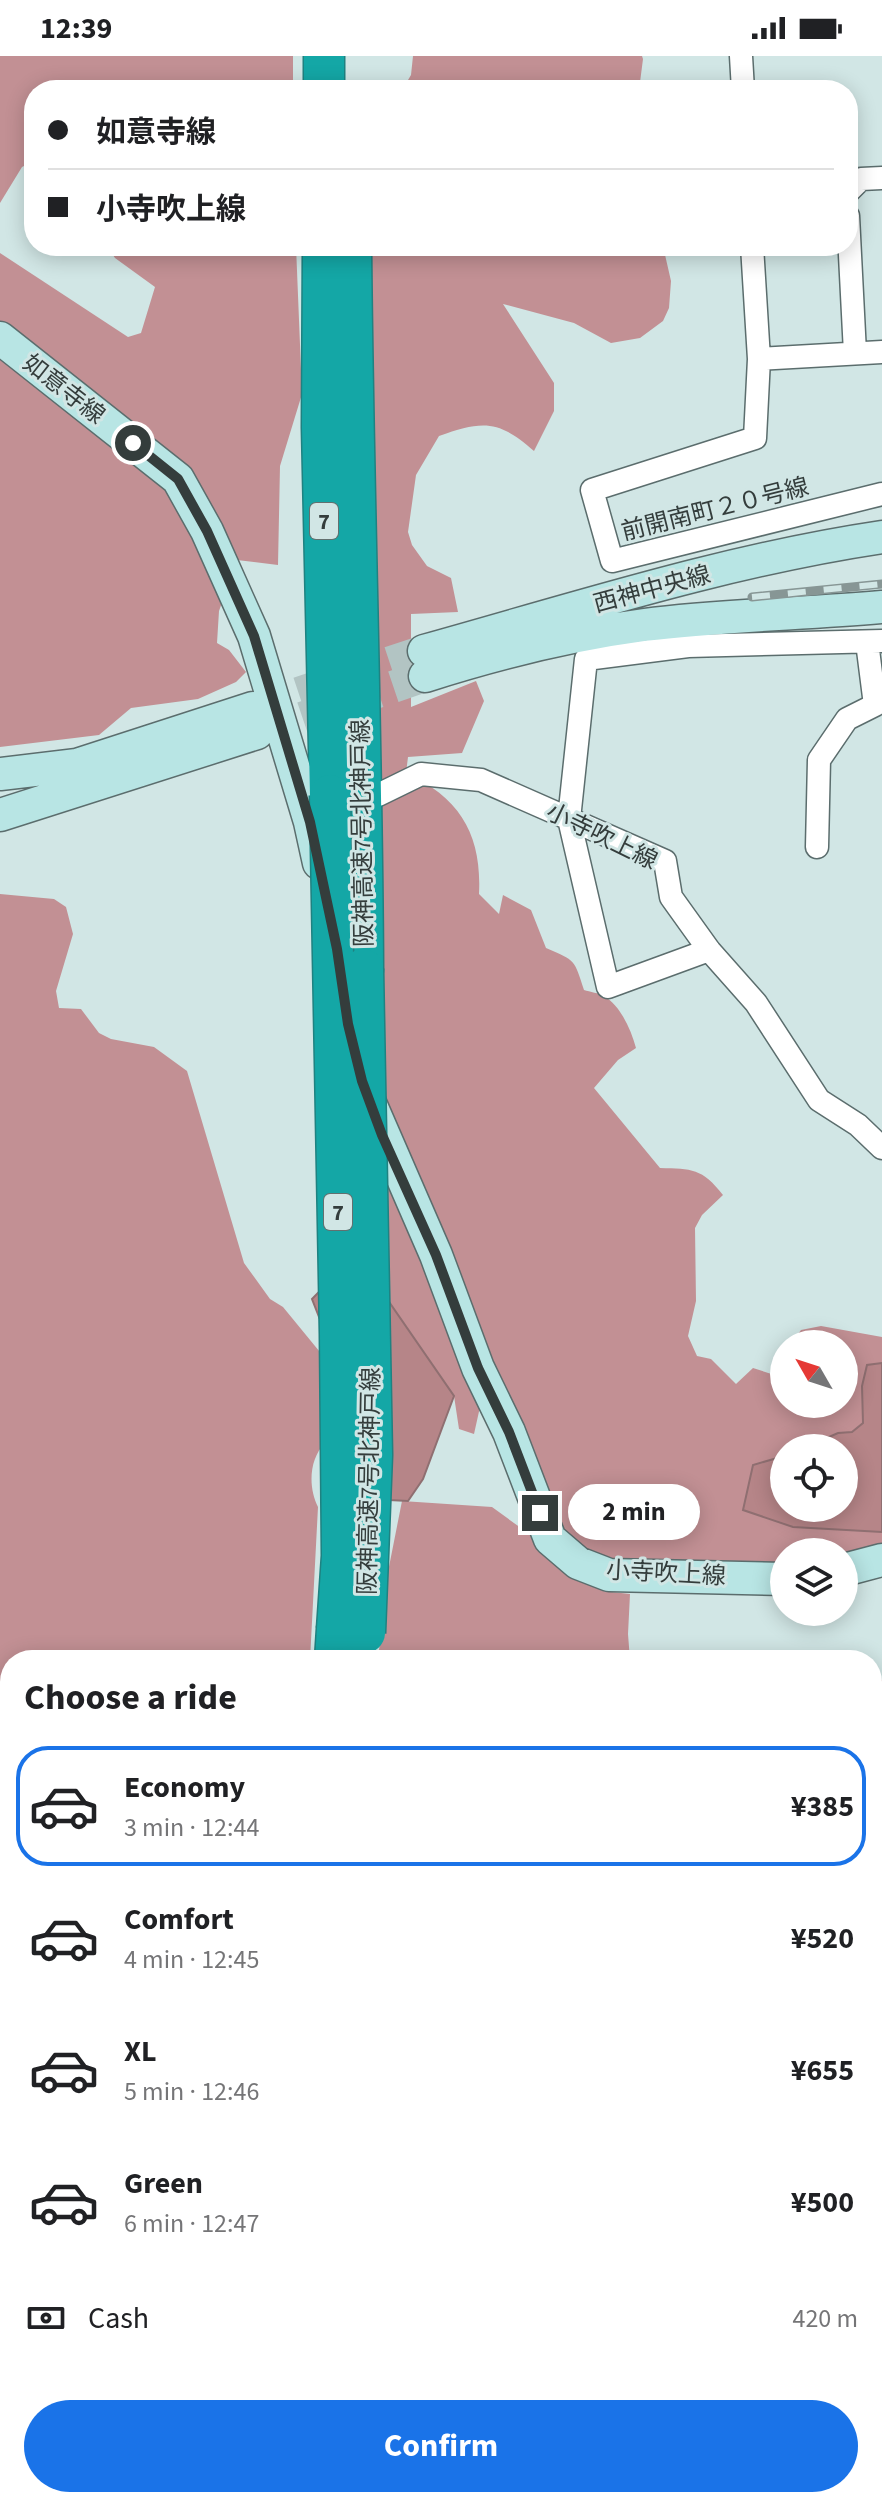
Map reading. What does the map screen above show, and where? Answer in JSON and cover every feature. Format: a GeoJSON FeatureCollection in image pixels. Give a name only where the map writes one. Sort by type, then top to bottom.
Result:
{"type":"FeatureCollection","features":[{"type":"Feature","properties":{"kind":"highway"},"geometry":{"type":"LineString","coordinates":[[324,56],[324,80]]}},
{"type":"Feature","properties":{"kind":"highway"},"geometry":{"type":"LineString","coordinates":[[351,56],[351,80]]}},
{"type":"Feature","properties":{"kind":"highway","name":"阪神高速7号北神戸線"},"geometry":{"type":"LineString","coordinates":[[323,256],[320,808],[340,1349],[342,1556],[350,1645]]}},
{"type":"Feature","properties":{"kind":"highway","name":"阪神高速7号北神戸線"},"geometry":{"type":"LineString","coordinates":[[350,1645],[372,1455],[351,256]]}},
{"type":"Feature","properties":{"kind":"street"},"geometry":{"type":"LineString","coordinates":[[741,56],[742,80]]}},
{"type":"Feature","properties":{"kind":"street"},"geometry":{"type":"LineString","coordinates":[[858,182],[861,179],[882,178]]}},
{"type":"Feature","properties":{"kind":"street","name":"前開南町２０号線"},"geometry":{"type":"LineString","coordinates":[[753,256],[759,359],[755,438],[592,490],[612,561],[882,494]]}},
{"type":"Feature","properties":{"kind":"street"},"geometry":{"type":"LineString","coordinates":[[850,256],[855,353]]}},
{"type":"Feature","properties":{"kind":"street","name":"如意寺線"},"geometry":{"type":"LineString","coordinates":[[0,338],[178,479],[207,531],[254,636],[320,808]]}},
{"type":"Feature","properties":{"kind":"street"},"geometry":{"type":"LineString","coordinates":[[759,359],[882,352]]}},
{"type":"Feature","properties":{"kind":"street"},"geometry":{"type":"LineString","coordinates":[[639,592],[882,522]]}},
{"type":"Feature","properties":{"kind":"street","name":"西神中央線"},"geometry":{"type":"LineString","coordinates":[[882,537],[815,547],[639,592],[424,664],[647,625],[882,607]]}},
{"type":"Feature","properties":{"kind":"street"},"geometry":{"type":"LineString","coordinates":[[698,621],[877,635]]}},
{"type":"Feature","properties":{"kind":"street"},"geometry":{"type":"LineString","coordinates":[[709,950],[608,987],[569,819],[586,659],[688,646],[877,635]]}},
{"type":"Feature","properties":{"kind":"street"},"geometry":{"type":"LineString","coordinates":[[817,847],[819,760],[847,719],[875,705],[877,635]]}},
{"type":"Feature","properties":{"kind":"street"},"geometry":{"type":"LineString","coordinates":[[0,774],[77,765],[255,720],[0,815]]}},
{"type":"Feature","properties":{"kind":"street","name":"小寺吹上線"},"geometry":{"type":"LineString","coordinates":[[378,795],[421,774],[481,780],[665,861],[671,897],[709,950],[756,1003],[819,1100],[858,1125],[882,1148]]}},
{"type":"Feature","properties":{"kind":"street","name":"小寺吹上線"},"geometry":{"type":"LineString","coordinates":[[320,808],[348,1024],[362,1081],[382,1135],[436,1255],[478,1368],[509,1432],[550,1539],[578,1563],[609,1575],[770,1579]]}},
{"type":"Feature","properties":{"kind":"street"},"geometry":{"type":"LineString","coordinates":[[858,1566],[882,1560]]}},
{"type":"Feature","properties":{"kind":"shaded area"},"geometry":{"type":"Polygon","coordinates":[[[0,56],[293,56],[293,80],[24,80],[24,166],[0,203],[0,56]]]}},
{"type":"Feature","properties":{"kind":"shaded area"},"geometry":{"type":"Polygon","coordinates":[[[413,56],[642,56],[643,59],[640,80],[408,80],[413,56]]]}},
{"type":"Feature","properties":{"kind":"shaded area"},"geometry":{"type":"Polygon","coordinates":[[[0,253],[128,337],[141,333],[155,287],[114,256],[296,256],[302,394],[280,466],[278,565],[237,560],[219,611],[217,643],[229,650],[246,672],[236,682],[198,699],[131,708],[99,735],[0,747],[0,253]]]}},
{"type":"Feature","properties":{"kind":"shaded area"},"geometry":{"type":"Polygon","coordinates":[[[369,256],[665,256],[671,281],[669,308],[663,321],[640,338],[611,343],[574,323],[503,304],[554,383],[554,411],[534,451],[499,428],[467,428],[439,436],[416,475],[408,532],[412,545],[427,566],[451,578],[458,612],[411,614],[411,707],[476,681],[484,701],[462,753],[408,757],[406,773],[441,794],[464,821],[477,854],[479,894],[499,914],[503,895],[531,910],[546,948],[572,962],[584,990],[610,1000],[624,1019],[636,1048],[618,1060],[594,1088],[660,1168],[696,1172],[723,1195],[702,1215],[695,1228],[696,1301],[688,1336],[697,1356],[711,1359],[736,1384],[753,1368],[770,1373],[770,1418],[858,1418],[858,1333],[882,1337],[882,1363],[867,1365],[862,1386],[863,1423],[852,1432],[836,1434],[770,1434],[770,1460],[753,1465],[743,1509],[770,1519],[770,1522],[793,1527],[882,1532],[882,1546],[858,1554],[858,1538],[770,1538],[770,1564],[607,1559],[579,1544],[555,1524],[383,1114],[369,256]]]}},
{"type":"Feature","properties":{"kind":"shaded area"},"geometry":{"type":"Polygon","coordinates":[[[0,894],[54,899],[66,907],[73,934],[56,991],[59,1008],[81,1009],[99,1033],[111,1039],[154,1047],[187,1071],[244,1263],[270,1299],[283,1307],[324,1357],[325,1443],[316,1457],[312,1474],[318,1507],[311,1650],[0,1650],[0,894]]]}},
{"type":"Feature","properties":{"kind":"shaded area"},"geometry":{"type":"Polygon","coordinates":[[[382,1160],[480,1407],[474,1434],[459,1429],[454,1396],[387,1299],[382,1160]]]}},
{"type":"Feature","properties":{"kind":"shaded area"},"geometry":{"type":"Polygon","coordinates":[[[356,1254],[454,1396],[423,1479],[408,1501],[389,1500],[321,1481],[321,1455],[340,1439],[337,1363],[312,1299],[356,1254]]]}},
{"type":"Feature","properties":{"kind":"shaded area"},"geometry":{"type":"Polygon","coordinates":[[[821,1326],[843,1330],[801,1330],[821,1326]]]}},
{"type":"Feature","properties":{"kind":"shaded area"},"geometry":{"type":"Polygon","coordinates":[[[882,1363],[882,1532],[793,1527],[778,1522],[858,1522],[858,1434],[836,1434],[852,1432],[863,1423],[862,1386],[867,1365],[882,1363]]]}},
{"type":"Feature","properties":{"kind":"shaded area"},"geometry":{"type":"Polygon","coordinates":[[[770,1460],[770,1519],[743,1510],[753,1465],[770,1460]]]}},
{"type":"Feature","properties":{"kind":"shaded area"},"geometry":{"type":"Polygon","coordinates":[[[402,1501],[492,1507],[536,1539],[565,1570],[603,1591],[630,1594],[629,1650],[379,1650],[386,1582],[402,1501]]]}},
{"type":"Feature","properties":{"kind":"tunnel"},"geometry":{"type":"LineString","coordinates":[[253,708],[424,651]]}},
{"type":"Feature","properties":{"kind":"tunnel"},"geometry":{"type":"LineString","coordinates":[[257,733],[425,676]]}},
{"type":"Feature","properties":{"kind":"railway"},"geometry":{"type":"LineString","coordinates":[[752,597],[882,584]]}},
{"type":"Feature","properties":{"kind":"route"},"geometry":{"type":"LineString","coordinates":[[133,443],[178,479],[207,531],[254,636],[310,822],[337,949],[348,1024],[362,1081],[540,1513]]}}]}
